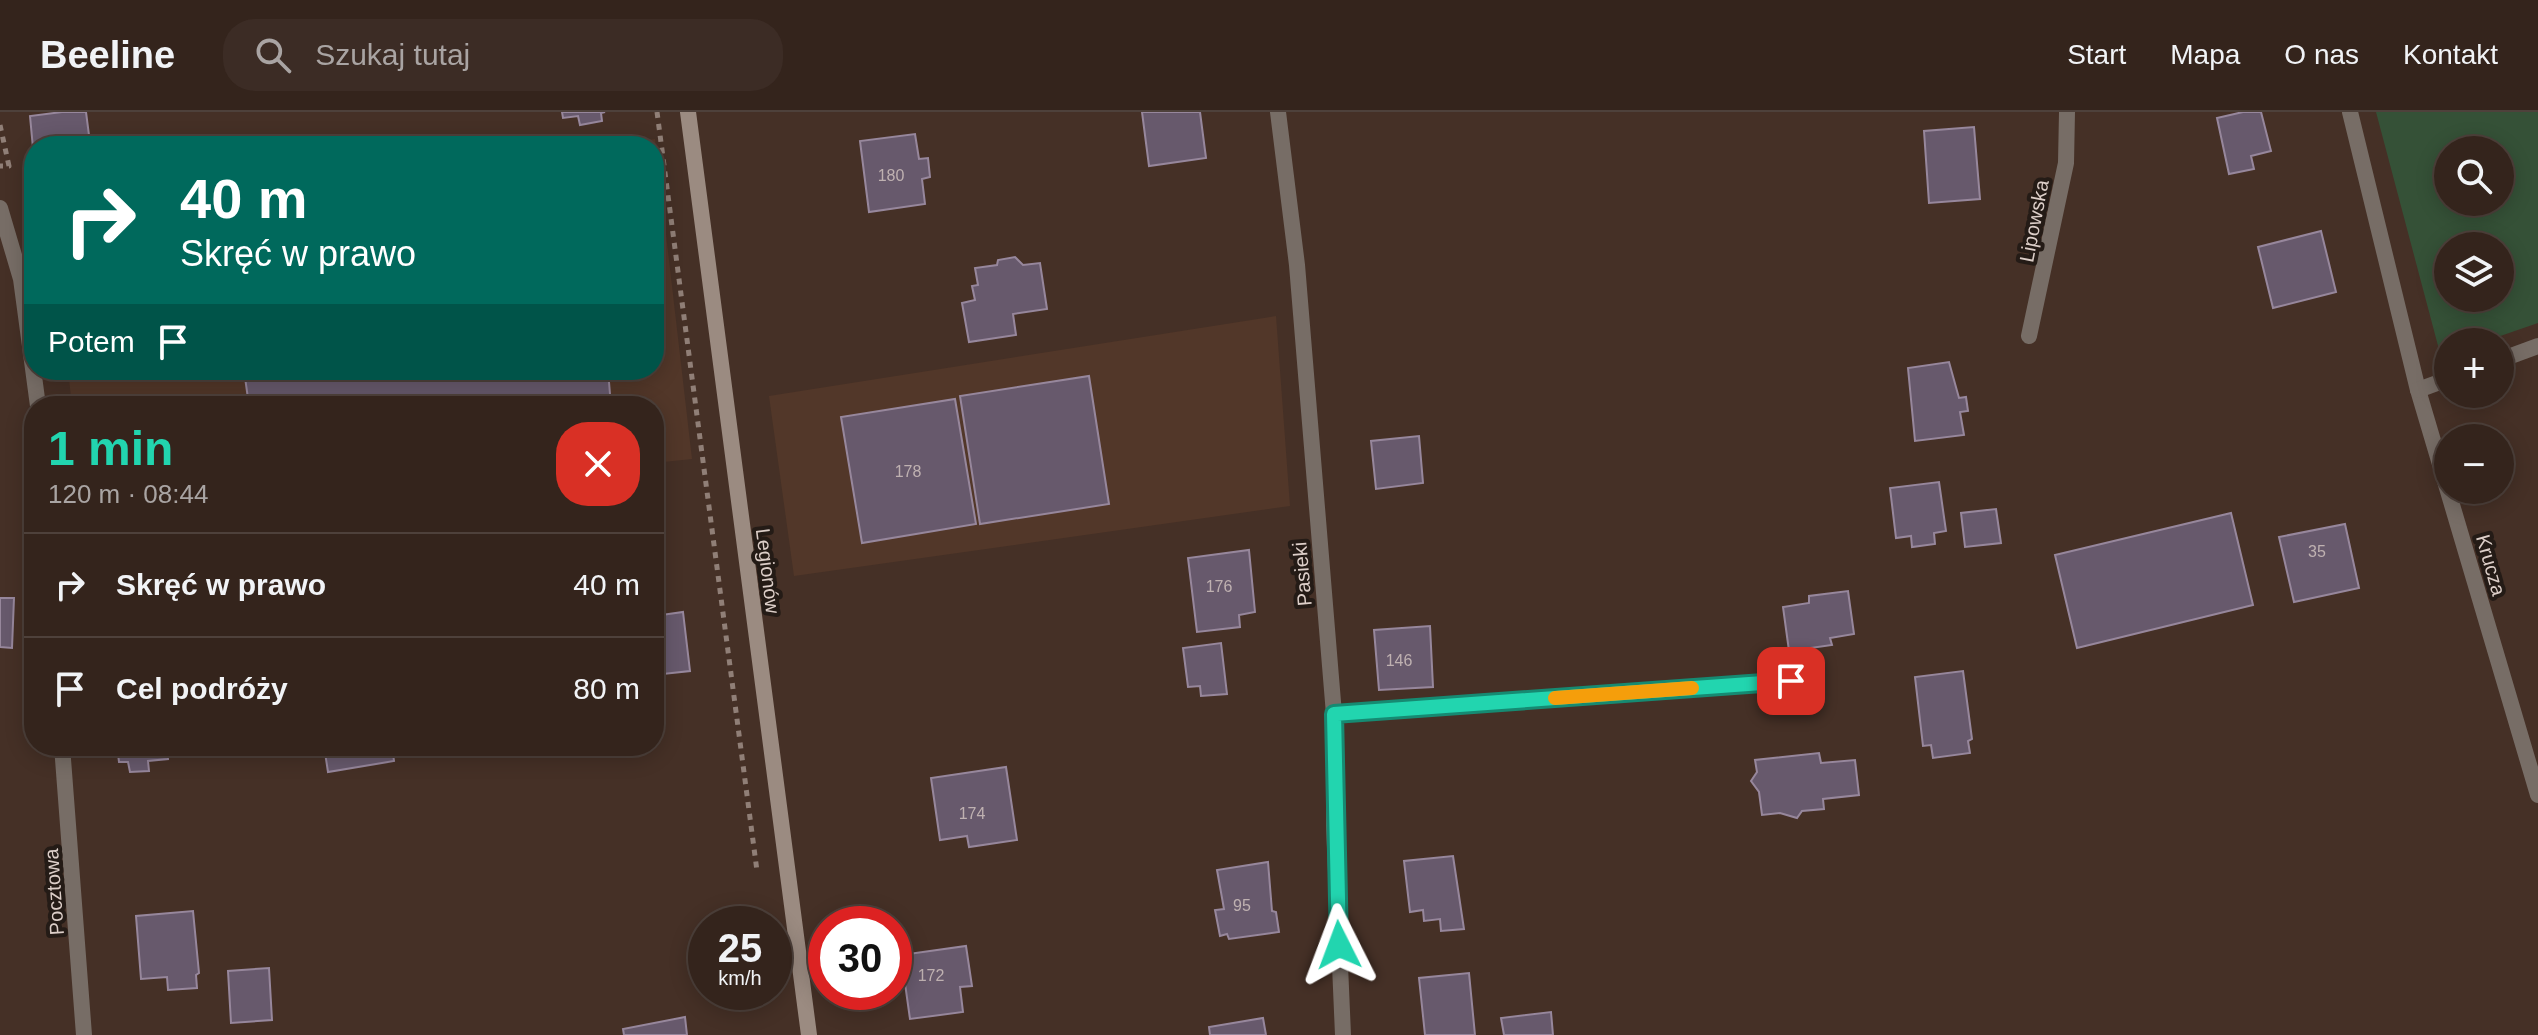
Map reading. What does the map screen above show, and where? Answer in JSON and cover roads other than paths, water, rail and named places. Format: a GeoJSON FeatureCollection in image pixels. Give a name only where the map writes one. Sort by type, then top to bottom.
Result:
{"type":"FeatureCollection","features":[{"type":"Feature","properties":{"kind":"street","name":"Legionów"},"geometry":{"type":"LineString","coordinates":[[688,112],[809,1035]]}},
{"type":"Feature","properties":{"kind":"street","name":"Pasieki"},"geometry":{"type":"LineString","coordinates":[[1278,112],[1297,265],[1334,714],[1334,825],[1343,1035]]}},
{"type":"Feature","properties":{"kind":"street","name":"Lipowska"},"geometry":{"type":"LineString","coordinates":[[2029,336],[2066,163],[2067,112]]}},
{"type":"Feature","properties":{"kind":"street","name":"Krucza"},"geometry":{"type":"LineString","coordinates":[[2350,112],[2418,390],[2538,795]]}},
{"type":"Feature","properties":{"kind":"street"},"geometry":{"type":"LineString","coordinates":[[0,208],[21,279],[24,301]]}},
{"type":"Feature","properties":{"kind":"street"},"geometry":{"type":"LineString","coordinates":[[2514,355],[2538,346]]}},
{"type":"Feature","properties":{"kind":"street"},"geometry":{"type":"LineString","coordinates":[[2418,390],[2434,384]]}},
{"type":"Feature","properties":{"kind":"street"},"geometry":{"type":"LineString","coordinates":[[1334,714],[1791,681]]}},
{"type":"Feature","properties":{"kind":"street","name":"Pocztowa"},"geometry":{"type":"LineString","coordinates":[[63,756],[84,1035]]}}]}
